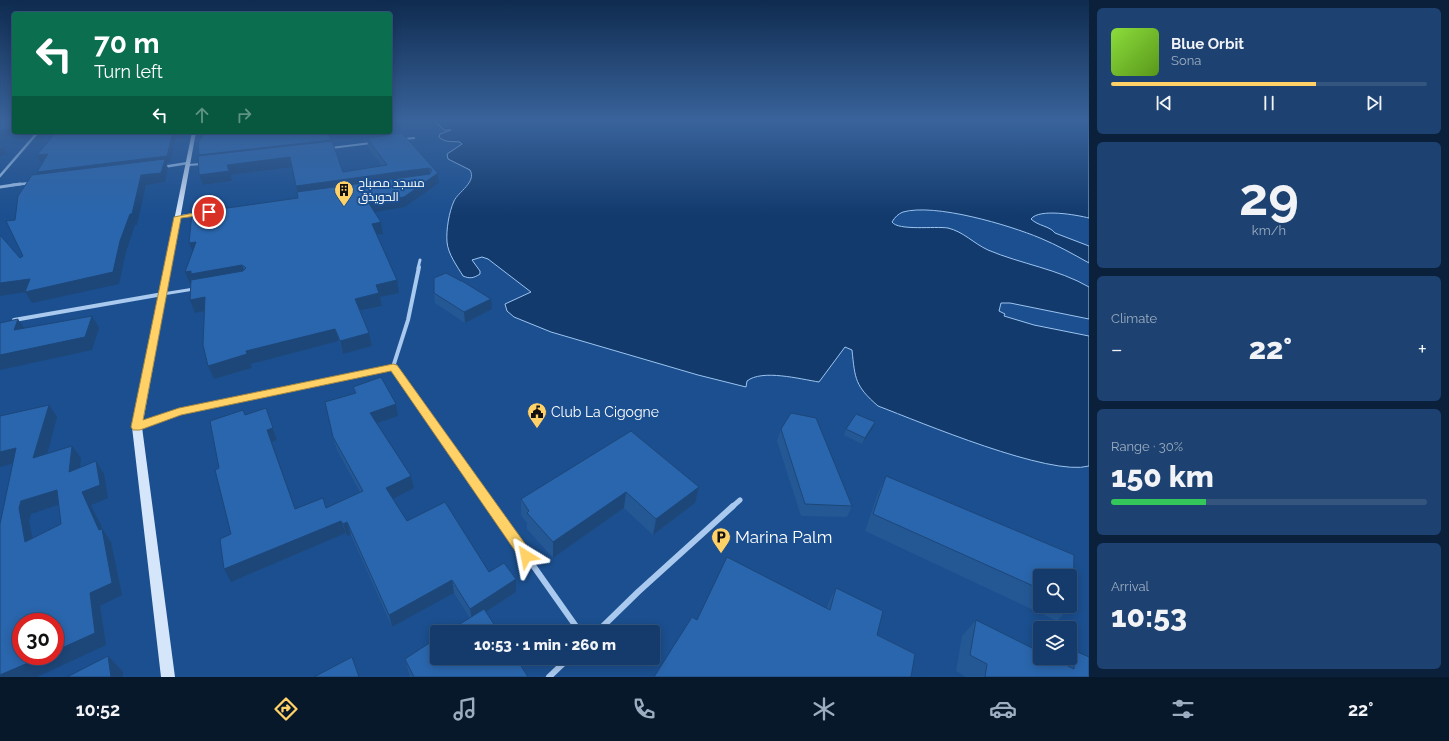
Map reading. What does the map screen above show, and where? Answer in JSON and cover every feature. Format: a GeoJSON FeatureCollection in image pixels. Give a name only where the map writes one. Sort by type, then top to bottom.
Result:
{"type":"FeatureCollection","features":[{"type":"Feature","properties":{"kind":"street"},"geometry":{"type":"LineString","coordinates":[[0,176],[21,152]]}},
{"type":"Feature","properties":{"kind":"street"},"geometry":{"type":"LineString","coordinates":[[168,677],[136,427],[190,152]]}},
{"type":"Feature","properties":{"kind":"street"},"geometry":{"type":"LineString","coordinates":[[157,167],[188,164]]}},
{"type":"Feature","properties":{"kind":"street"},"geometry":{"type":"LineString","coordinates":[[0,187],[39,182]]}},
{"type":"Feature","properties":{"kind":"street"},"geometry":{"type":"LineString","coordinates":[[178,217],[202,214]]}},
{"type":"Feature","properties":{"kind":"street"},"geometry":{"type":"LineString","coordinates":[[393,367],[408,320],[420,260]]}},
{"type":"Feature","properties":{"kind":"street"},"geometry":{"type":"LineString","coordinates":[[8,322],[163,294]]}},
{"type":"Feature","properties":{"kind":"street"},"geometry":{"type":"LineString","coordinates":[[136,427],[179,412],[393,367]]}},
{"type":"Feature","properties":{"kind":"street"},"geometry":{"type":"LineString","coordinates":[[393,367],[575,625]]}},
{"type":"Feature","properties":{"kind":"street"},"geometry":{"type":"LineString","coordinates":[[604,625],[638,592],[740,500]]}},
{"type":"Feature","properties":{"kind":"street"},"geometry":{"type":"LineString","coordinates":[[549,677],[562,665]]}},
{"type":"Feature","properties":{"kind":"lane"},"geometry":{"type":"LineString","coordinates":[[188,164],[203,164]]}},
{"type":"Feature","properties":{"kind":"lane"},"geometry":{"type":"LineString","coordinates":[[163,294],[201,288]]}},
{"type":"Feature","properties":{"kind":"water"},"geometry":{"type":"Polygon","coordinates":[[[451,152],[1089,152],[1089,218],[1050,213],[1035,216],[1031,219],[1055,233],[1089,246],[1089,263],[1040,238],[1010,227],[972,217],[934,210],[917,210],[903,212],[892,222],[896,225],[917,228],[948,228],[964,235],[988,250],[1052,271],[1089,287],[1089,319],[1010,303],[1001,303],[999,311],[1005,314],[1004,316],[1034,325],[1089,336],[1089,466],[1070,467],[1045,464],[1016,456],[953,435],[878,406],[860,387],[855,375],[852,350],[845,347],[819,382],[771,375],[754,377],[747,381],[746,387],[698,375],[551,332],[514,317],[507,311],[505,304],[531,292],[488,259],[482,257],[472,260],[480,271],[480,274],[472,278],[463,276],[449,251],[447,232],[451,210],[456,198],[469,183],[471,174],[470,170],[448,159],[447,154],[451,152]]]}},
{"type":"Feature","properties":{"kind":"building"},"geometry":{"type":"Polygon","coordinates":[[[40,152],[168,152],[167,156],[37,172],[48,154],[37,155],[40,152]]]}},
{"type":"Feature","properties":{"kind":"building"},"geometry":{"type":"Polygon","coordinates":[[[199,152],[229,152],[199,155],[199,152]]]}},
{"type":"Feature","properties":{"kind":"building"},"geometry":{"type":"Polygon","coordinates":[[[237,152],[336,152],[343,172],[387,165],[377,152],[419,152],[438,173],[404,197],[368,202],[381,222],[372,224],[397,280],[376,285],[379,293],[355,299],[369,333],[340,341],[335,329],[246,351],[247,354],[208,366],[203,345],[205,297],[190,300],[191,280],[243,271],[246,268],[242,265],[191,274],[191,271],[185,272],[196,242],[189,243],[192,213],[298,198],[297,192],[430,174],[432,170],[429,168],[296,186],[290,157],[227,165],[229,171],[199,175],[198,156],[237,152]]]}},
{"type":"Feature","properties":{"kind":"building"},"geometry":{"type":"Polygon","coordinates":[[[165,159],[161,173],[141,175],[132,214],[130,214],[120,241],[113,272],[25,292],[30,279],[0,283],[0,235],[20,258],[23,256],[6,221],[15,220],[18,196],[32,175],[165,159]]]}},
{"type":"Feature","properties":{"kind":"building"},"geometry":{"type":"Polygon","coordinates":[[[446,273],[491,299],[464,312],[434,293],[434,278],[446,273]]]}},
{"type":"Feature","properties":{"kind":"building"},"geometry":{"type":"Polygon","coordinates":[[[92,316],[85,337],[0,355],[0,323],[18,319],[14,330],[92,316]]]}},
{"type":"Feature","properties":{"kind":"building"},"geometry":{"type":"Polygon","coordinates":[[[381,377],[396,404],[370,413],[411,476],[386,488],[407,521],[445,502],[489,572],[504,563],[516,579],[470,609],[452,580],[389,615],[347,522],[343,524],[341,521],[224,569],[220,539],[231,534],[215,470],[219,468],[210,421],[243,410],[245,415],[266,408],[273,428],[267,430],[295,509],[323,498],[326,508],[363,491],[333,437],[325,402],[356,393],[353,387],[381,377]]]}},
{"type":"Feature","properties":{"kind":"building"},"geometry":{"type":"Polygon","coordinates":[[[49,405],[33,458],[72,446],[69,472],[96,461],[100,485],[82,492],[99,530],[102,529],[112,583],[90,593],[95,633],[64,647],[64,613],[12,613],[12,665],[23,665],[0,675],[0,524],[16,448],[0,452],[0,416],[49,405]],[[57,490],[21,501],[19,508],[25,542],[61,524],[57,490]]]}},
{"type":"Feature","properties":{"kind":"building"},"geometry":{"type":"Polygon","coordinates":[[[791,413],[816,418],[852,506],[805,504],[781,429],[791,413]]]}},
{"type":"Feature","properties":{"kind":"building"},"geometry":{"type":"Polygon","coordinates":[[[856,414],[875,422],[865,438],[846,429],[856,414]]]}},
{"type":"Feature","properties":{"kind":"building"},"geometry":{"type":"Polygon","coordinates":[[[631,431],[699,487],[656,519],[626,492],[553,542],[527,513],[529,511],[521,499],[631,431]]]}},
{"type":"Feature","properties":{"kind":"building"},"geometry":{"type":"Polygon","coordinates":[[[886,476],[1074,555],[1074,569],[1033,569],[1033,586],[873,514],[886,476]]]}},
{"type":"Feature","properties":{"kind":"building"},"geometry":{"type":"Polygon","coordinates":[[[727,557],[830,610],[836,588],[883,611],[877,635],[915,654],[911,677],[654,677],[692,617],[697,620],[727,557]]]}},
{"type":"Feature","properties":{"kind":"building"},"geometry":{"type":"Polygon","coordinates":[[[484,609],[494,625],[458,625],[484,609]]]}},
{"type":"Feature","properties":{"kind":"building"},"geometry":{"type":"Polygon","coordinates":[[[976,620],[1033,648],[1033,665],[1066,665],[1074,669],[1074,665],[1077,665],[1077,652],[1089,657],[1089,677],[985,677],[987,664],[970,655],[976,620]]]}},
{"type":"Feature","properties":{"kind":"building"},"geometry":{"type":"Polygon","coordinates":[[[430,643],[430,665],[520,665],[528,677],[414,677],[405,659],[430,643]]]}},
{"type":"Feature","properties":{"kind":"building"},"geometry":{"type":"Polygon","coordinates":[[[108,656],[111,677],[67,677],[108,656]]]}},
{"type":"Feature","properties":{"kind":"building"},"geometry":{"type":"Polygon","coordinates":[[[352,657],[359,677],[314,677],[352,657]]]}},
{"type":"Feature","properties":{"kind":"place","name":"مسجد مصباح الحويذق"},"geometry":{"type":"Point","coordinates":[344,207]}},
{"type":"Feature","properties":{"kind":"place","name":"Club La Cigogne"},"geometry":{"type":"Point","coordinates":[537,429]}},
{"type":"Feature","properties":{"kind":"place","name":"Marina Palm"},"geometry":{"type":"Point","coordinates":[721,554]}},
{"type":"Feature","properties":{"kind":"route"},"geometry":{"type":"LineString","coordinates":[[209,212],[178,217],[136,427],[179,412],[393,367],[526,556]]}}]}
